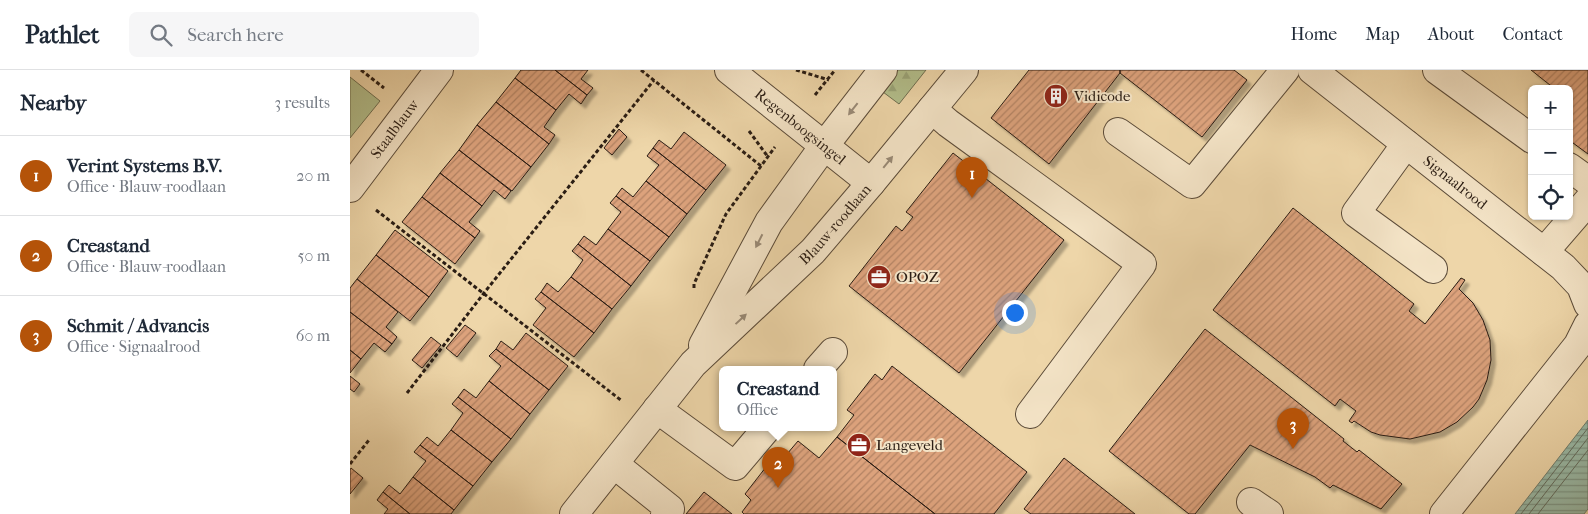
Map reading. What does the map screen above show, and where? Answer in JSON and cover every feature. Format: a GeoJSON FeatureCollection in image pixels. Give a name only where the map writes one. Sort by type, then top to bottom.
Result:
{"type":"FeatureCollection","features":[{"type":"Feature","properties":{"kind":"street","name":"Staalblauw"},"geometry":{"type":"LineString","coordinates":[[350,188],[439,70]]}},
{"type":"Feature","properties":{"kind":"street","name":"Regenboogsingel"},"geometry":{"type":"LineString","coordinates":[[729,70],[871,183]]}},
{"type":"Feature","properties":{"kind":"street","name":"Blauw-roodlaan"},"geometry":{"type":"LineString","coordinates":[[693,364],[768,222],[882,70]]}},
{"type":"Feature","properties":{"kind":"street","name":"Blauw-roodlaan"},"geometry":{"type":"LineString","coordinates":[[574,514],[693,364],[814,251],[964,70]]}},
{"type":"Feature","properties":{"kind":"street"},"geometry":{"type":"LineString","coordinates":[[1118,132],[1192,184],[1285,70]]}},
{"type":"Feature","properties":{"kind":"street","name":"Signaalrood"},"geometry":{"type":"LineString","coordinates":[[1312,70],[1563,267],[1581,286],[1588,304]]}},
{"type":"Feature","properties":{"kind":"street"},"geometry":{"type":"LineString","coordinates":[[1437,70],[1528,137]]}},
{"type":"Feature","properties":{"kind":"street"},"geometry":{"type":"LineString","coordinates":[[932,109],[948,123],[1142,264],[1030,414]]}},
{"type":"Feature","properties":{"kind":"street"},"geometry":{"type":"LineString","coordinates":[[1406,144],[1356,213],[1434,269]]}},
{"type":"Feature","properties":{"kind":"street"},"geometry":{"type":"LineString","coordinates":[[1573,170],[1588,180]]}},
{"type":"Feature","properties":{"kind":"street"},"geometry":{"type":"LineString","coordinates":[[1544,252],[1588,201]]}},
{"type":"Feature","properties":{"kind":"street"},"geometry":{"type":"LineString","coordinates":[[1444,514],[1578,346],[1588,325]]}},
{"type":"Feature","properties":{"kind":"street"},"geometry":{"type":"LineString","coordinates":[[652,415],[734,466],[765,431]]}},
{"type":"Feature","properties":{"kind":"street"},"geometry":{"type":"LineString","coordinates":[[614,464],[670,508],[665,514]]}},
{"type":"Feature","properties":{"kind":"path"},"geometry":{"type":"LineString","coordinates":[[641,70],[761,166],[793,188]]}},
{"type":"Feature","properties":{"kind":"path"},"geometry":{"type":"LineString","coordinates":[[796,70],[828,79]]}},
{"type":"Feature","properties":{"kind":"path"},"geometry":{"type":"LineString","coordinates":[[407,393],[484,292],[654,80]]}},
{"type":"Feature","properties":{"kind":"path"},"geometry":{"type":"LineString","coordinates":[[374,208],[484,292],[652,415]]}},
{"type":"Feature","properties":{"kind":"path"},"geometry":{"type":"LineString","coordinates":[[350,464],[369,440]]}},
{"type":"Feature","properties":{"kind":"green space"},"geometry":{"type":"Polygon","coordinates":[[[894,70],[926,70],[899,104],[879,89],[894,70]]]}},
{"type":"Feature","properties":{"kind":"green space"},"geometry":{"type":"Polygon","coordinates":[[[350,77],[380,101],[350,138],[350,77]]]}},
{"type":"Feature","properties":{"kind":"water"},"geometry":{"type":"Polygon","coordinates":[[[1588,420],[1588,509],[1584,514],[1515,514],[1588,420]]]}},
{"type":"Feature","properties":{"kind":"building"},"geometry":{"type":"Polygon","coordinates":[[[521,70],[555,70],[587,95],[581,104],[569,94],[556,110],[515,78],[521,70]]]}},
{"type":"Feature","properties":{"kind":"building"},"geometry":{"type":"Polygon","coordinates":[[[555,70],[588,70],[581,79],[593,88],[587,95],[555,70]]]}},
{"type":"Feature","properties":{"kind":"building","name":"Vidicode"},"geometry":{"type":"Polygon","coordinates":[[[1029,70],[1120,70],[1120,73],[1049,164],[991,118],[1029,70]]]}},
{"type":"Feature","properties":{"kind":"building"},"geometry":{"type":"Polygon","coordinates":[[[1120,70],[1234,70],[1247,80],[1202,137],[1120,73],[1120,70]]]}},
{"type":"Feature","properties":{"kind":"building"},"geometry":{"type":"Polygon","coordinates":[[[1531,70],[1588,70],[1588,154],[1573,143],[1573,85],[1550,85],[1531,70]]]}},
{"type":"Feature","properties":{"kind":"building"},"geometry":{"type":"Polygon","coordinates":[[[515,78],[556,110],[544,127],[555,135],[549,144],[496,102],[515,78]]]}},
{"type":"Feature","properties":{"kind":"building"},"geometry":{"type":"Polygon","coordinates":[[[496,102],[549,144],[531,167],[477,125],[496,102]]]}},
{"type":"Feature","properties":{"kind":"building"},"geometry":{"type":"Polygon","coordinates":[[[477,125],[531,167],[512,191],[459,150],[477,125]]]}},
{"type":"Feature","properties":{"kind":"building"},"geometry":{"type":"Polygon","coordinates":[[[619,129],[627,137],[612,155],[604,148],[619,129]]]}},
{"type":"Feature","properties":{"kind":"building"},"geometry":{"type":"Polygon","coordinates":[[[684,132],[726,165],[706,190],[653,148],[659,140],[671,149],[684,132]]]}},
{"type":"Feature","properties":{"kind":"building"},"geometry":{"type":"Polygon","coordinates":[[[653,148],[706,190],[687,214],[646,181],[659,165],[647,156],[653,148]]]}},
{"type":"Feature","properties":{"kind":"building"},"geometry":{"type":"Polygon","coordinates":[[[459,150],[511,191],[505,199],[494,190],[482,206],[440,173],[459,150]]]}},
{"type":"Feature","properties":{"kind":"building"},"geometry":{"type":"Polygon","coordinates":[[[953,153],[1064,240],[959,373],[849,286],[896,226],[902,231],[913,217],[906,212],[953,153]]]}},
{"type":"Feature","properties":{"kind":"building"},"geometry":{"type":"Polygon","coordinates":[[[440,173],[482,206],[469,222],[480,231],[475,238],[422,197],[440,173]]]}},
{"type":"Feature","properties":{"kind":"building"},"geometry":{"type":"Polygon","coordinates":[[[646,181],[687,214],[669,237],[616,196],[622,188],[633,197],[646,181]]]}},
{"type":"Feature","properties":{"kind":"building"},"geometry":{"type":"Polygon","coordinates":[[[616,196],[669,237],[650,261],[608,229],[621,212],[610,203],[616,196]]]}},
{"type":"Feature","properties":{"kind":"building"},"geometry":{"type":"Polygon","coordinates":[[[422,197],[475,238],[455,264],[402,222],[422,197]]]}},
{"type":"Feature","properties":{"kind":"building"},"geometry":{"type":"Polygon","coordinates":[[[1293,208],[1414,304],[1409,311],[1425,324],[1461,278],[1465,280],[1459,289],[1473,303],[1483,320],[1490,340],[1491,360],[1487,380],[1479,399],[1457,422],[1440,432],[1410,439],[1371,432],[1354,421],[1352,423],[1349,421],[1356,411],[1340,399],[1335,406],[1213,310],[1293,208]]]}},
{"type":"Feature","properties":{"kind":"building"},"geometry":{"type":"Polygon","coordinates":[[[608,229],[650,261],[631,286],[578,244],[584,236],[596,245],[608,229]]]}},
{"type":"Feature","properties":{"kind":"building"},"geometry":{"type":"Polygon","coordinates":[[[395,230],[448,271],[429,297],[376,255],[395,230]]]}},
{"type":"Feature","properties":{"kind":"building"},"geometry":{"type":"Polygon","coordinates":[[[578,244],[631,286],[612,309],[571,277],[583,260],[572,251],[578,244]]]}},
{"type":"Feature","properties":{"kind":"building"},"geometry":{"type":"Polygon","coordinates":[[[376,255],[429,297],[410,321],[357,279],[376,255]]]}},
{"type":"Feature","properties":{"kind":"building"},"geometry":{"type":"Polygon","coordinates":[[[571,277],[612,309],[594,333],[541,292],[547,283],[558,292],[571,277]]]}},
{"type":"Feature","properties":{"kind":"building"},"geometry":{"type":"Polygon","coordinates":[[[357,279],[398,312],[386,327],[397,337],[392,344],[350,312],[350,288],[357,279]]]}},
{"type":"Feature","properties":{"kind":"building"},"geometry":{"type":"Polygon","coordinates":[[[541,292],[594,333],[574,357],[533,325],[546,308],[535,299],[541,292]]]}},
{"type":"Feature","properties":{"kind":"building"},"geometry":{"type":"Polygon","coordinates":[[[350,312],[392,344],[385,352],[374,343],[361,359],[350,350],[350,312]]]}},
{"type":"Feature","properties":{"kind":"building"},"geometry":{"type":"Polygon","coordinates":[[[465,325],[476,333],[457,357],[446,348],[465,325]]]}},
{"type":"Feature","properties":{"kind":"building"},"geometry":{"type":"Polygon","coordinates":[[[1205,329],[1344,439],[1343,441],[1357,452],[1359,450],[1402,484],[1381,509],[1333,485],[1330,488],[1315,477],[1250,445],[1195,514],[1189,514],[1109,451],[1205,329]]]}},
{"type":"Feature","properties":{"kind":"building"},"geometry":{"type":"Polygon","coordinates":[[[526,333],[568,366],[549,390],[496,349],[501,341],[513,350],[526,333]]]}},
{"type":"Feature","properties":{"kind":"building"},"geometry":{"type":"Polygon","coordinates":[[[431,337],[441,345],[422,368],[412,360],[431,337]]]}},
{"type":"Feature","properties":{"kind":"building"},"geometry":{"type":"Polygon","coordinates":[[[496,349],[549,390],[530,414],[489,381],[501,366],[489,356],[496,349]]]}},
{"type":"Feature","properties":{"kind":"building"},"geometry":{"type":"Polygon","coordinates":[[[350,350],[361,359],[350,373],[350,350]]]}},
{"type":"Feature","properties":{"kind":"building"},"geometry":{"type":"Polygon","coordinates":[[[892,366],[1027,472],[994,514],[935,514],[837,437],[854,415],[847,410],[875,374],[882,380],[892,366]]]}},
{"type":"Feature","properties":{"kind":"building"},"geometry":{"type":"Polygon","coordinates":[[[350,376],[360,384],[354,392],[350,389],[350,376]]]}},
{"type":"Feature","properties":{"kind":"building"},"geometry":{"type":"Polygon","coordinates":[[[489,381],[530,414],[511,439],[458,397],[464,389],[476,398],[489,381]]]}},
{"type":"Feature","properties":{"kind":"building"},"geometry":{"type":"Polygon","coordinates":[[[458,397],[511,439],[492,462],[451,430],[463,413],[452,404],[458,397]]]}},
{"type":"Feature","properties":{"kind":"building"},"geometry":{"type":"Polygon","coordinates":[[[451,430],[492,462],[473,486],[420,445],[427,437],[438,446],[451,430]]]}},
{"type":"Feature","properties":{"kind":"building"},"geometry":{"type":"Polygon","coordinates":[[[837,437],[935,514],[744,514],[742,512],[751,500],[745,494],[780,449],[787,454],[798,441],[819,458],[837,437]]]}},
{"type":"Feature","properties":{"kind":"building"},"geometry":{"type":"Polygon","coordinates":[[[420,445],[473,486],[454,510],[413,477],[426,461],[414,452],[420,445]]]}},
{"type":"Feature","properties":{"kind":"building"},"geometry":{"type":"Polygon","coordinates":[[[1064,458],[1135,514],[1031,514],[1024,509],[1064,458]]]}},
{"type":"Feature","properties":{"kind":"building"},"geometry":{"type":"Polygon","coordinates":[[[351,468],[363,478],[350,494],[350,470],[351,468]]]}},
{"type":"Feature","properties":{"kind":"building"},"geometry":{"type":"Polygon","coordinates":[[[413,477],[454,510],[451,514],[410,514],[383,492],[389,485],[400,494],[413,477]]]}},
{"type":"Feature","properties":{"kind":"building"},"geometry":{"type":"Polygon","coordinates":[[[383,492],[410,514],[384,514],[388,509],[377,500],[383,492]]]}},
{"type":"Feature","properties":{"kind":"building"},"geometry":{"type":"Polygon","coordinates":[[[704,492],[732,514],[686,514],[704,492]]]}},
{"type":"Feature","properties":{"kind":"place","name":"Vidicode"},"geometry":{"type":"Point","coordinates":[1056,96]}},
{"type":"Feature","properties":{"kind":"place","name":"Verint Systems B.V."},"geometry":{"type":"Point","coordinates":[972,198]}},
{"type":"Feature","properties":{"kind":"place","name":"OPOZ"},"geometry":{"type":"Point","coordinates":[879,277]}},
{"type":"Feature","properties":{"kind":"place","name":"Langeveld"},"geometry":{"type":"Point","coordinates":[859,445]}},
{"type":"Feature","properties":{"kind":"place","name":"Schmit / Advancis"},"geometry":{"type":"Point","coordinates":[1293,449]}},
{"type":"Feature","properties":{"kind":"place","name":"Creastand"},"geometry":{"type":"Point","coordinates":[778,488]}}]}
